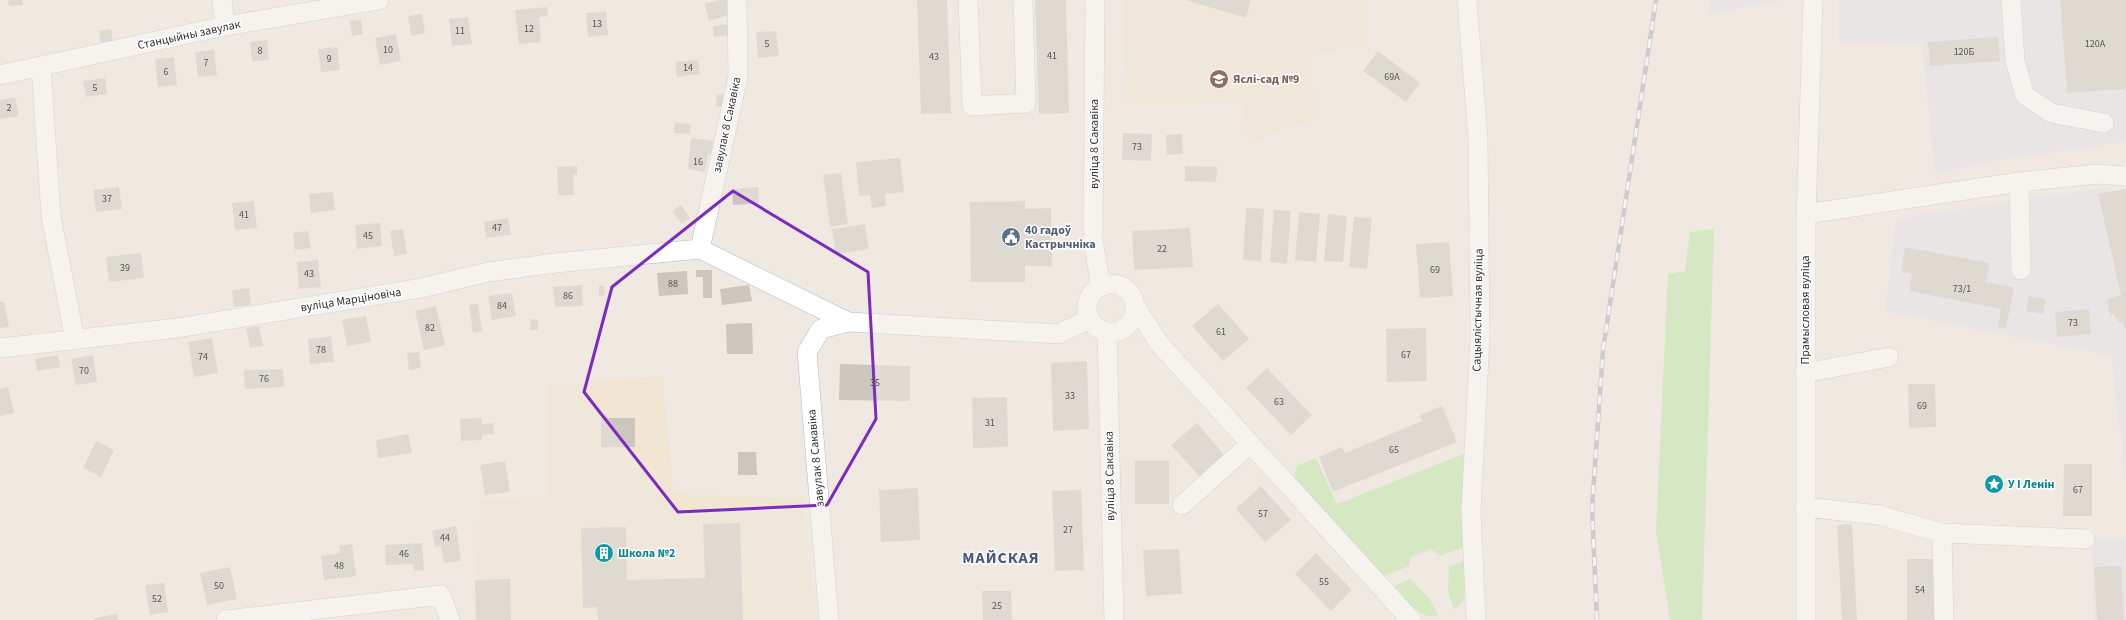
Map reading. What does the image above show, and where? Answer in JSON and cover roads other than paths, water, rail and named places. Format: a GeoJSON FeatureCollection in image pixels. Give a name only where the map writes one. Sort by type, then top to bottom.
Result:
{"type":"FeatureCollection","features":[{"type":"Feature","properties":{"kind":"street"},"geometry":{"type":"LineString","coordinates":[[222,0],[226,26]]}},
{"type":"Feature","properties":{"kind":"street","name":"Станцыйны завулак"},"geometry":{"type":"LineString","coordinates":[[0,75],[226,26],[379,0]]}},
{"type":"Feature","properties":{"kind":"street","name":"завулак 8 Сакавіка"},"geometry":{"type":"LineString","coordinates":[[700,249],[738,78],[737,0]]}},
{"type":"Feature","properties":{"kind":"street"},"geometry":{"type":"LineString","coordinates":[[968,0],[972,106],[1026,102],[1023,0]]}},
{"type":"Feature","properties":{"kind":"street","name":"вуліца 8 Сакавіка"},"geometry":{"type":"LineString","coordinates":[[1095,0],[1093,240],[1100,287]]}},
{"type":"Feature","properties":{"kind":"street","name":"Сацыялістычная вуліца"},"geometry":{"type":"LineString","coordinates":[[1467,0],[1478,138],[1480,338],[1471,511],[1476,620]]}},
{"type":"Feature","properties":{"kind":"street","name":"Прамысловая вуліца"},"geometry":{"type":"LineString","coordinates":[[1806,620],[1806,214],[1813,0]]}},
{"type":"Feature","properties":{"kind":"street"},"geometry":{"type":"LineString","coordinates":[[2011,0],[2014,61],[2025,95],[2051,114],[2104,123]]}},
{"type":"Feature","properties":{"kind":"street"},"geometry":{"type":"LineString","coordinates":[[41,66],[51,216],[75,340]]}},
{"type":"Feature","properties":{"kind":"street"},"geometry":{"type":"LineString","coordinates":[[1806,214],[2019,182],[2097,174],[2126,176]]}},
{"type":"Feature","properties":{"kind":"street"},"geometry":{"type":"LineString","coordinates":[[2019,182],[2021,270]]}},
{"type":"Feature","properties":{"kind":"street"},"geometry":{"type":"LineString","coordinates":[[700,249],[848,322],[1058,334],[1090,319]]}},
{"type":"Feature","properties":{"kind":"street","name":"вуліца Марціновіча"},"geometry":{"type":"LineString","coordinates":[[0,348],[177,328],[398,292],[488,272],[555,263],[700,249]]}},
{"type":"Feature","properties":{"kind":"street"},"geometry":{"type":"LineString","coordinates":[[1158,342],[1111,332],[1094,325],[1090,319],[1087,304],[1094,291],[1100,287],[1115,285],[1122,287],[1128,292],[1158,342],[1411,620]]}},
{"type":"Feature","properties":{"kind":"street"},"geometry":{"type":"LineString","coordinates":[[1111,332],[1128,326],[1132,320],[1135,305]]}},
{"type":"Feature","properties":{"kind":"street","name":"завулак 8 Сакавіка"},"geometry":{"type":"LineString","coordinates":[[829,620],[807,352],[821,329],[848,322]]}},
{"type":"Feature","properties":{"kind":"street","name":"вуліца 8 Сакавіка"},"geometry":{"type":"LineString","coordinates":[[1111,332],[1114,620]]}},
{"type":"Feature","properties":{"kind":"street"},"geometry":{"type":"LineString","coordinates":[[1805,373],[1889,357]]}},
{"type":"Feature","properties":{"kind":"street"},"geometry":{"type":"LineString","coordinates":[[1182,505],[1250,444]]}},
{"type":"Feature","properties":{"kind":"street"},"geometry":{"type":"LineString","coordinates":[[1805,507],[1878,515],[1942,533],[2085,539]]}},
{"type":"Feature","properties":{"kind":"street"},"geometry":{"type":"LineString","coordinates":[[1942,533],[1944,620]]}},
{"type":"Feature","properties":{"kind":"street"},"geometry":{"type":"LineString","coordinates":[[226,620],[306,614],[441,595],[450,620]]}},
{"type":"Feature","properties":{"kind":"railway"},"geometry":{"type":"LineString","coordinates":[[1597,620],[1592,508],[1603,350],[1656,0]]}},
{"type":"Feature","properties":{"kind":"place","name":"Яслі-сад №9"},"geometry":{"type":"Point","coordinates":[1219,79]}},
{"type":"Feature","properties":{"kind":"place","name":"40 гадоў Кастрычніка"},"geometry":{"type":"Point","coordinates":[1011,237]}},
{"type":"Feature","properties":{"kind":"place","name":"У І Ленін"},"geometry":{"type":"Point","coordinates":[1994,484]}},
{"type":"Feature","properties":{"kind":"place","name":"Школа №2"},"geometry":{"type":"Point","coordinates":[604,553]}},
{"type":"Feature","properties":{"kind":"district","name":"МАЙСКАЯ"},"geometry":{"type":"Point","coordinates":[1001,558]}}]}
